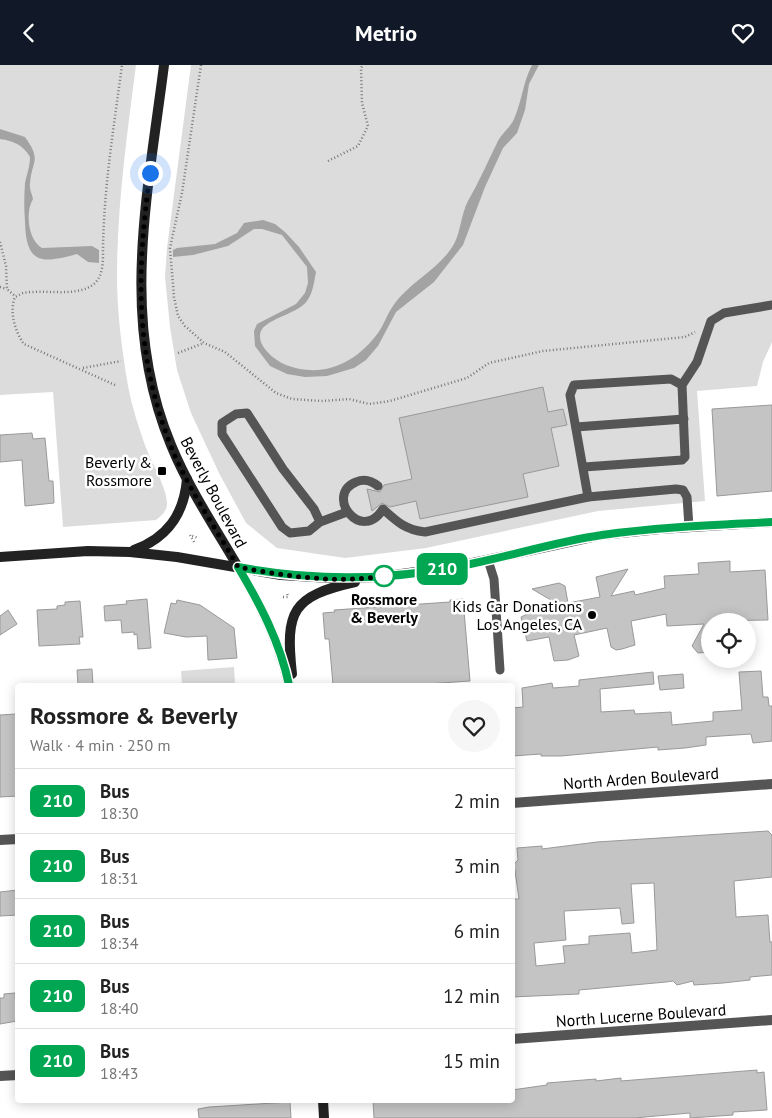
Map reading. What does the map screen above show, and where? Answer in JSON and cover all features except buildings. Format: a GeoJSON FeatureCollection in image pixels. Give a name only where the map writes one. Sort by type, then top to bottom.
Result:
{"type":"FeatureCollection","features":[{"type":"Feature","properties":{"kind":"main road","name":"Beverly Boulevard"},"geometry":{"type":"LineString","coordinates":[[164,65],[142,243],[141,317],[153,390],[171,445],[187,479],[266,618],[285,668],[288,683]]}},
{"type":"Feature","properties":{"kind":"main road"},"geometry":{"type":"LineString","coordinates":[[130,552],[161,537],[172,525],[181,511],[186,495],[187,479]]}},
{"type":"Feature","properties":{"kind":"main road"},"geometry":{"type":"LineString","coordinates":[[293,683],[290,626],[295,613],[304,601],[316,592],[380,577],[433,571],[488,560],[601,535],[772,522]]}},
{"type":"Feature","properties":{"kind":"main road"},"geometry":{"type":"LineString","coordinates":[[0,557],[88,551],[130,552],[281,575],[380,577]]}},
{"type":"Feature","properties":{"kind":"main road"},"geometry":{"type":"LineString","coordinates":[[323,1103],[324,1118]]}},
{"type":"Feature","properties":{"kind":"street","name":"North Arden Boulevard"},"geometry":{"type":"LineString","coordinates":[[515,803],[772,784]]}},
{"type":"Feature","properties":{"kind":"street"},"geometry":{"type":"LineString","coordinates":[[0,840],[15,839]]}},
{"type":"Feature","properties":{"kind":"street","name":"North Lucerne Boulevard"},"geometry":{"type":"LineString","coordinates":[[515,1039],[772,1020]]}},
{"type":"Feature","properties":{"kind":"street"},"geometry":{"type":"LineString","coordinates":[[0,1076],[15,1075]]}},
{"type":"Feature","properties":{"kind":"lane"},"geometry":{"type":"LineString","coordinates":[[584,467],[682,460],[686,452],[682,385],[697,362],[711,321],[716,317],[772,305]]}},
{"type":"Feature","properties":{"kind":"lane"},"geometry":{"type":"LineString","coordinates":[[588,497],[570,395],[574,385],[671,379],[682,385]]}},
{"type":"Feature","properties":{"kind":"lane"},"geometry":{"type":"LineString","coordinates":[[320,522],[314,509],[283,469],[247,413],[236,414],[222,423],[222,434],[282,527],[290,533],[310,531],[320,522],[347,512]]}},
{"type":"Feature","properties":{"kind":"lane"},"geometry":{"type":"LineString","coordinates":[[576,427],[684,419]]}},
{"type":"Feature","properties":{"kind":"lane"},"geometry":{"type":"LineString","coordinates":[[378,486],[367,480],[354,483],[349,487],[344,499],[347,512],[351,517],[363,521],[374,518],[383,509],[399,524],[411,531],[425,532],[588,497],[676,489],[683,491],[687,497],[689,527]]}},
{"type":"Feature","properties":{"kind":"lane"},"geometry":{"type":"LineString","coordinates":[[488,560],[494,579],[500,670]]}},
{"type":"Feature","properties":{"kind":"path"},"geometry":{"type":"LineString","coordinates":[[115,385],[24,344],[19,338],[13,316],[12,303],[15,297],[33,291],[77,291],[91,287],[97,281],[102,266],[107,168],[122,65]]}},
{"type":"Feature","properties":{"kind":"path"},"geometry":{"type":"LineString","coordinates":[[201,65],[170,259],[178,315],[185,326],[204,343],[225,352],[256,380],[284,396],[292,399],[321,401],[349,399],[369,404],[390,401],[467,378],[489,363],[543,351],[685,337],[694,333],[697,326]]}},
{"type":"Feature","properties":{"kind":"path"},"geometry":{"type":"LineString","coordinates":[[328,161],[358,145],[368,126],[362,103],[360,68],[363,65]]}},
{"type":"Feature","properties":{"kind":"path"},"geometry":{"type":"LineString","coordinates":[[0,242],[6,265],[7,289]]}},
{"type":"Feature","properties":{"kind":"path"},"geometry":{"type":"LineString","coordinates":[[0,287],[7,289],[15,297]]}},
{"type":"Feature","properties":{"kind":"path"},"geometry":{"type":"LineString","coordinates":[[178,353],[204,343]]}},
{"type":"Feature","properties":{"kind":"path"},"geometry":{"type":"LineString","coordinates":[[82,369],[120,361]]}},
{"type":"Feature","properties":{"kind":"path"},"geometry":{"type":"LineString","coordinates":[[185,531],[198,538]]}},
{"type":"Feature","properties":{"kind":"path"},"geometry":{"type":"LineString","coordinates":[[190,535],[194,543]]}},
{"type":"Feature","properties":{"kind":"path"},"geometry":{"type":"LineString","coordinates":[[283,597],[288,597],[287,593]]}},
{"type":"Feature","properties":{"kind":"shaded area"},"geometry":{"type":"Polygon","coordinates":[[[0,65],[136,65],[121,197],[117,250],[117,291],[122,345],[130,394],[146,448],[167,499],[166,510],[156,520],[63,527],[53,392],[0,395],[0,65]]]}},
{"type":"Feature","properties":{"kind":"shaded area"},"geometry":{"type":"Polygon","coordinates":[[[191,65],[772,65],[772,342],[763,362],[757,386],[697,391],[705,501],[598,511],[426,548],[345,558],[277,548],[246,523],[219,473],[191,413],[177,370],[170,327],[165,277],[167,248],[191,65]]]}},
{"type":"Feature","properties":{"kind":"shaded area"},"geometry":{"type":"Polygon","coordinates":[[[532,65],[539,65],[529,84],[525,110],[517,133],[503,148],[485,187],[463,245],[434,282],[396,312],[378,346],[366,360],[354,368],[327,376],[305,377],[287,374],[270,366],[255,346],[254,331],[257,324],[296,304],[305,293],[308,283],[307,267],[282,235],[262,229],[254,229],[228,246],[193,255],[173,257],[173,250],[177,248],[215,244],[237,233],[244,223],[263,220],[275,224],[299,247],[316,272],[312,291],[307,301],[296,310],[266,325],[260,335],[262,344],[268,353],[277,360],[300,369],[326,369],[349,360],[369,344],[400,298],[448,253],[454,244],[468,201],[499,140],[514,119],[532,65]]]}},
{"type":"Feature","properties":{"kind":"shaded area"},"geometry":{"type":"Polygon","coordinates":[[[0,129],[25,137],[35,156],[30,185],[33,199],[29,211],[29,225],[37,244],[42,248],[92,246],[99,250],[99,263],[88,262],[77,254],[45,259],[32,253],[26,236],[24,207],[25,183],[30,157],[18,144],[0,139],[0,129]]]}},
{"type":"Feature","properties":{"kind":"shaded area"},"geometry":{"type":"Polygon","coordinates":[[[234,667],[235,683],[182,683],[181,671],[234,667]]]}},
{"type":"Feature","properties":{"kind":"bus line","name":"210"},"geometry":{"type":"LineString","coordinates":[[289,683],[276,642],[266,618],[238,567],[281,575],[306,577],[355,578],[406,575],[459,567],[601,535],[630,531],[772,522]]}},
{"type":"Feature","properties":{"kind":"place","name":"Beverly & Rossmore"},"geometry":{"type":"Point","coordinates":[162,471]}},
{"type":"Feature","properties":{"kind":"place","name":"Rossmore & Beverly"},"geometry":{"type":"Point","coordinates":[384,576]}},
{"type":"Feature","properties":{"kind":"place","name":"Kids Car Donations Los Angeles, CA"},"geometry":{"type":"Point","coordinates":[592,615]}},
{"type":"Feature","properties":{"kind":"route"},"geometry":{"type":"LineString","coordinates":[[150,173],[140,271],[141,317],[147,360],[153,390],[171,445],[187,479],[216,531],[238,567],[281,575],[306,577],[355,578],[384,576]]}}]}
